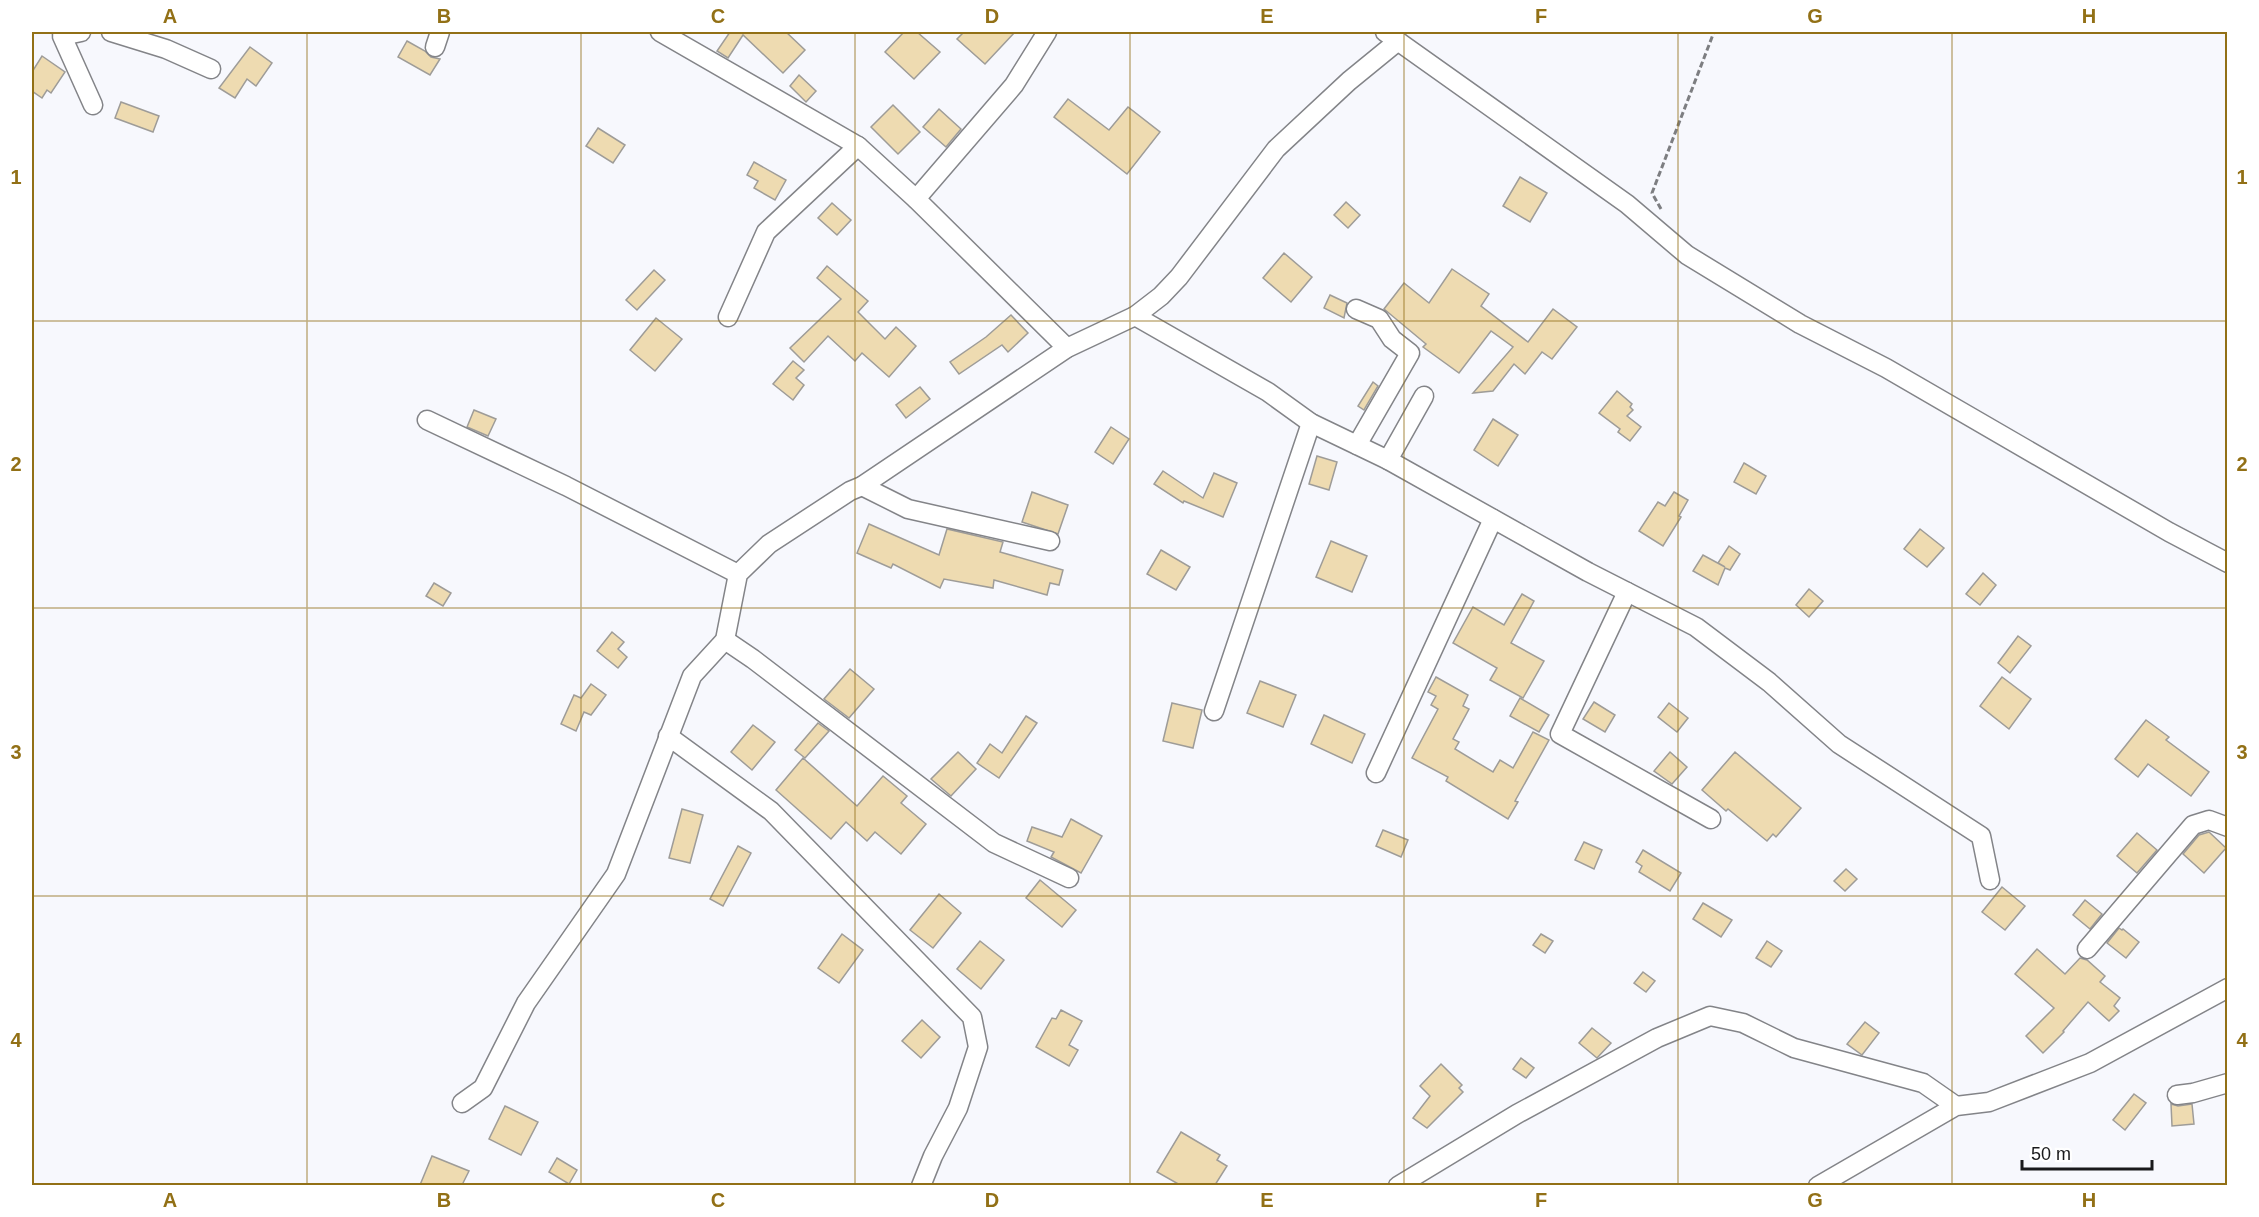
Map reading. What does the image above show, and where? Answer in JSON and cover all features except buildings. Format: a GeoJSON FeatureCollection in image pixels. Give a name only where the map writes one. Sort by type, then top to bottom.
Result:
{"type":"FeatureCollection","features":[{"type":"Feature","properties":{"kind":"street"},"geometry":{"type":"LineString","coordinates":[[81,32],[59,34],[93,105]]}},
{"type":"Feature","properties":{"kind":"street"},"geometry":{"type":"LineString","coordinates":[[111,32],[166,49],[211,69]]}},
{"type":"Feature","properties":{"kind":"street"},"geometry":{"type":"LineString","coordinates":[[660,32],[858,146],[916,198],[1067,348]]}},
{"type":"Feature","properties":{"kind":"street"},"geometry":{"type":"LineString","coordinates":[[916,198],[1014,85],[1047,32]]}},
{"type":"Feature","properties":{"kind":"street"},"geometry":{"type":"LineString","coordinates":[[462,1103],[483,1088],[526,1003],[616,874],[692,676],[724,640],[738,574],[769,544],[850,490],[862,486],[1067,348],[1135,316],[1161,296],[1179,277],[1276,149],[1349,81],[1391,36],[1627,204],[1687,255],[1800,324],[1886,368],[2169,532],[2228,563]]}},
{"type":"Feature","properties":{"kind":"street"},"geometry":{"type":"LineString","coordinates":[[728,317],[766,232],[858,146]]}},
{"type":"Feature","properties":{"kind":"street"},"geometry":{"type":"LineString","coordinates":[[1356,309],[1379,319],[1392,339],[1410,353],[1357,445]]}},
{"type":"Feature","properties":{"kind":"street"},"geometry":{"type":"LineString","coordinates":[[1135,316],[1268,393],[1311,423],[1388,460],[1588,572],[1696,627],[1769,682],[1839,744],[1981,836],[1990,879]]}},
{"type":"Feature","properties":{"kind":"street"},"geometry":{"type":"LineString","coordinates":[[1388,460],[1425,396]]}},
{"type":"Feature","properties":{"kind":"street"},"geometry":{"type":"LineString","coordinates":[[427,420],[566,486],[738,574]]}},
{"type":"Feature","properties":{"kind":"street"},"geometry":{"type":"LineString","coordinates":[[1214,711],[1311,423]]}},
{"type":"Feature","properties":{"kind":"street"},"geometry":{"type":"LineString","coordinates":[[862,486],[908,509],[1050,541]]}},
{"type":"Feature","properties":{"kind":"street"},"geometry":{"type":"LineString","coordinates":[[1376,773],[1493,519]]}},
{"type":"Feature","properties":{"kind":"street"},"geometry":{"type":"LineString","coordinates":[[1627,592],[1560,734],[1711,819]]}},
{"type":"Feature","properties":{"kind":"street"},"geometry":{"type":"LineString","coordinates":[[724,640],[753,659],[994,843],[1069,878]]}},
{"type":"Feature","properties":{"kind":"street"},"geometry":{"type":"LineString","coordinates":[[668,736],[771,811],[972,1017],[978,1047],[958,1108],[921,1185]]}},
{"type":"Feature","properties":{"kind":"street"},"geometry":{"type":"LineString","coordinates":[[2087,949],[2193,825],[2209,820],[2228,827]]}},
{"type":"Feature","properties":{"kind":"street"},"geometry":{"type":"LineString","coordinates":[[1818,1185],[1956,1106],[1989,1101],[2090,1063],[2228,988]]}},
{"type":"Feature","properties":{"kind":"street"},"geometry":{"type":"LineString","coordinates":[[1398,1185],[1517,1114],[1647,1043],[1710,1016],[1743,1023],[1794,1048],[1923,1083],[1956,1106]]}},
{"type":"Feature","properties":{"kind":"street"},"geometry":{"type":"LineString","coordinates":[[2176,1095],[2193,1094],[2228,1083]]}},
{"type":"Feature","properties":{"kind":"path"},"geometry":{"type":"LineString","coordinates":[[1664,213],[1652,193],[1714,32]]}}]}
